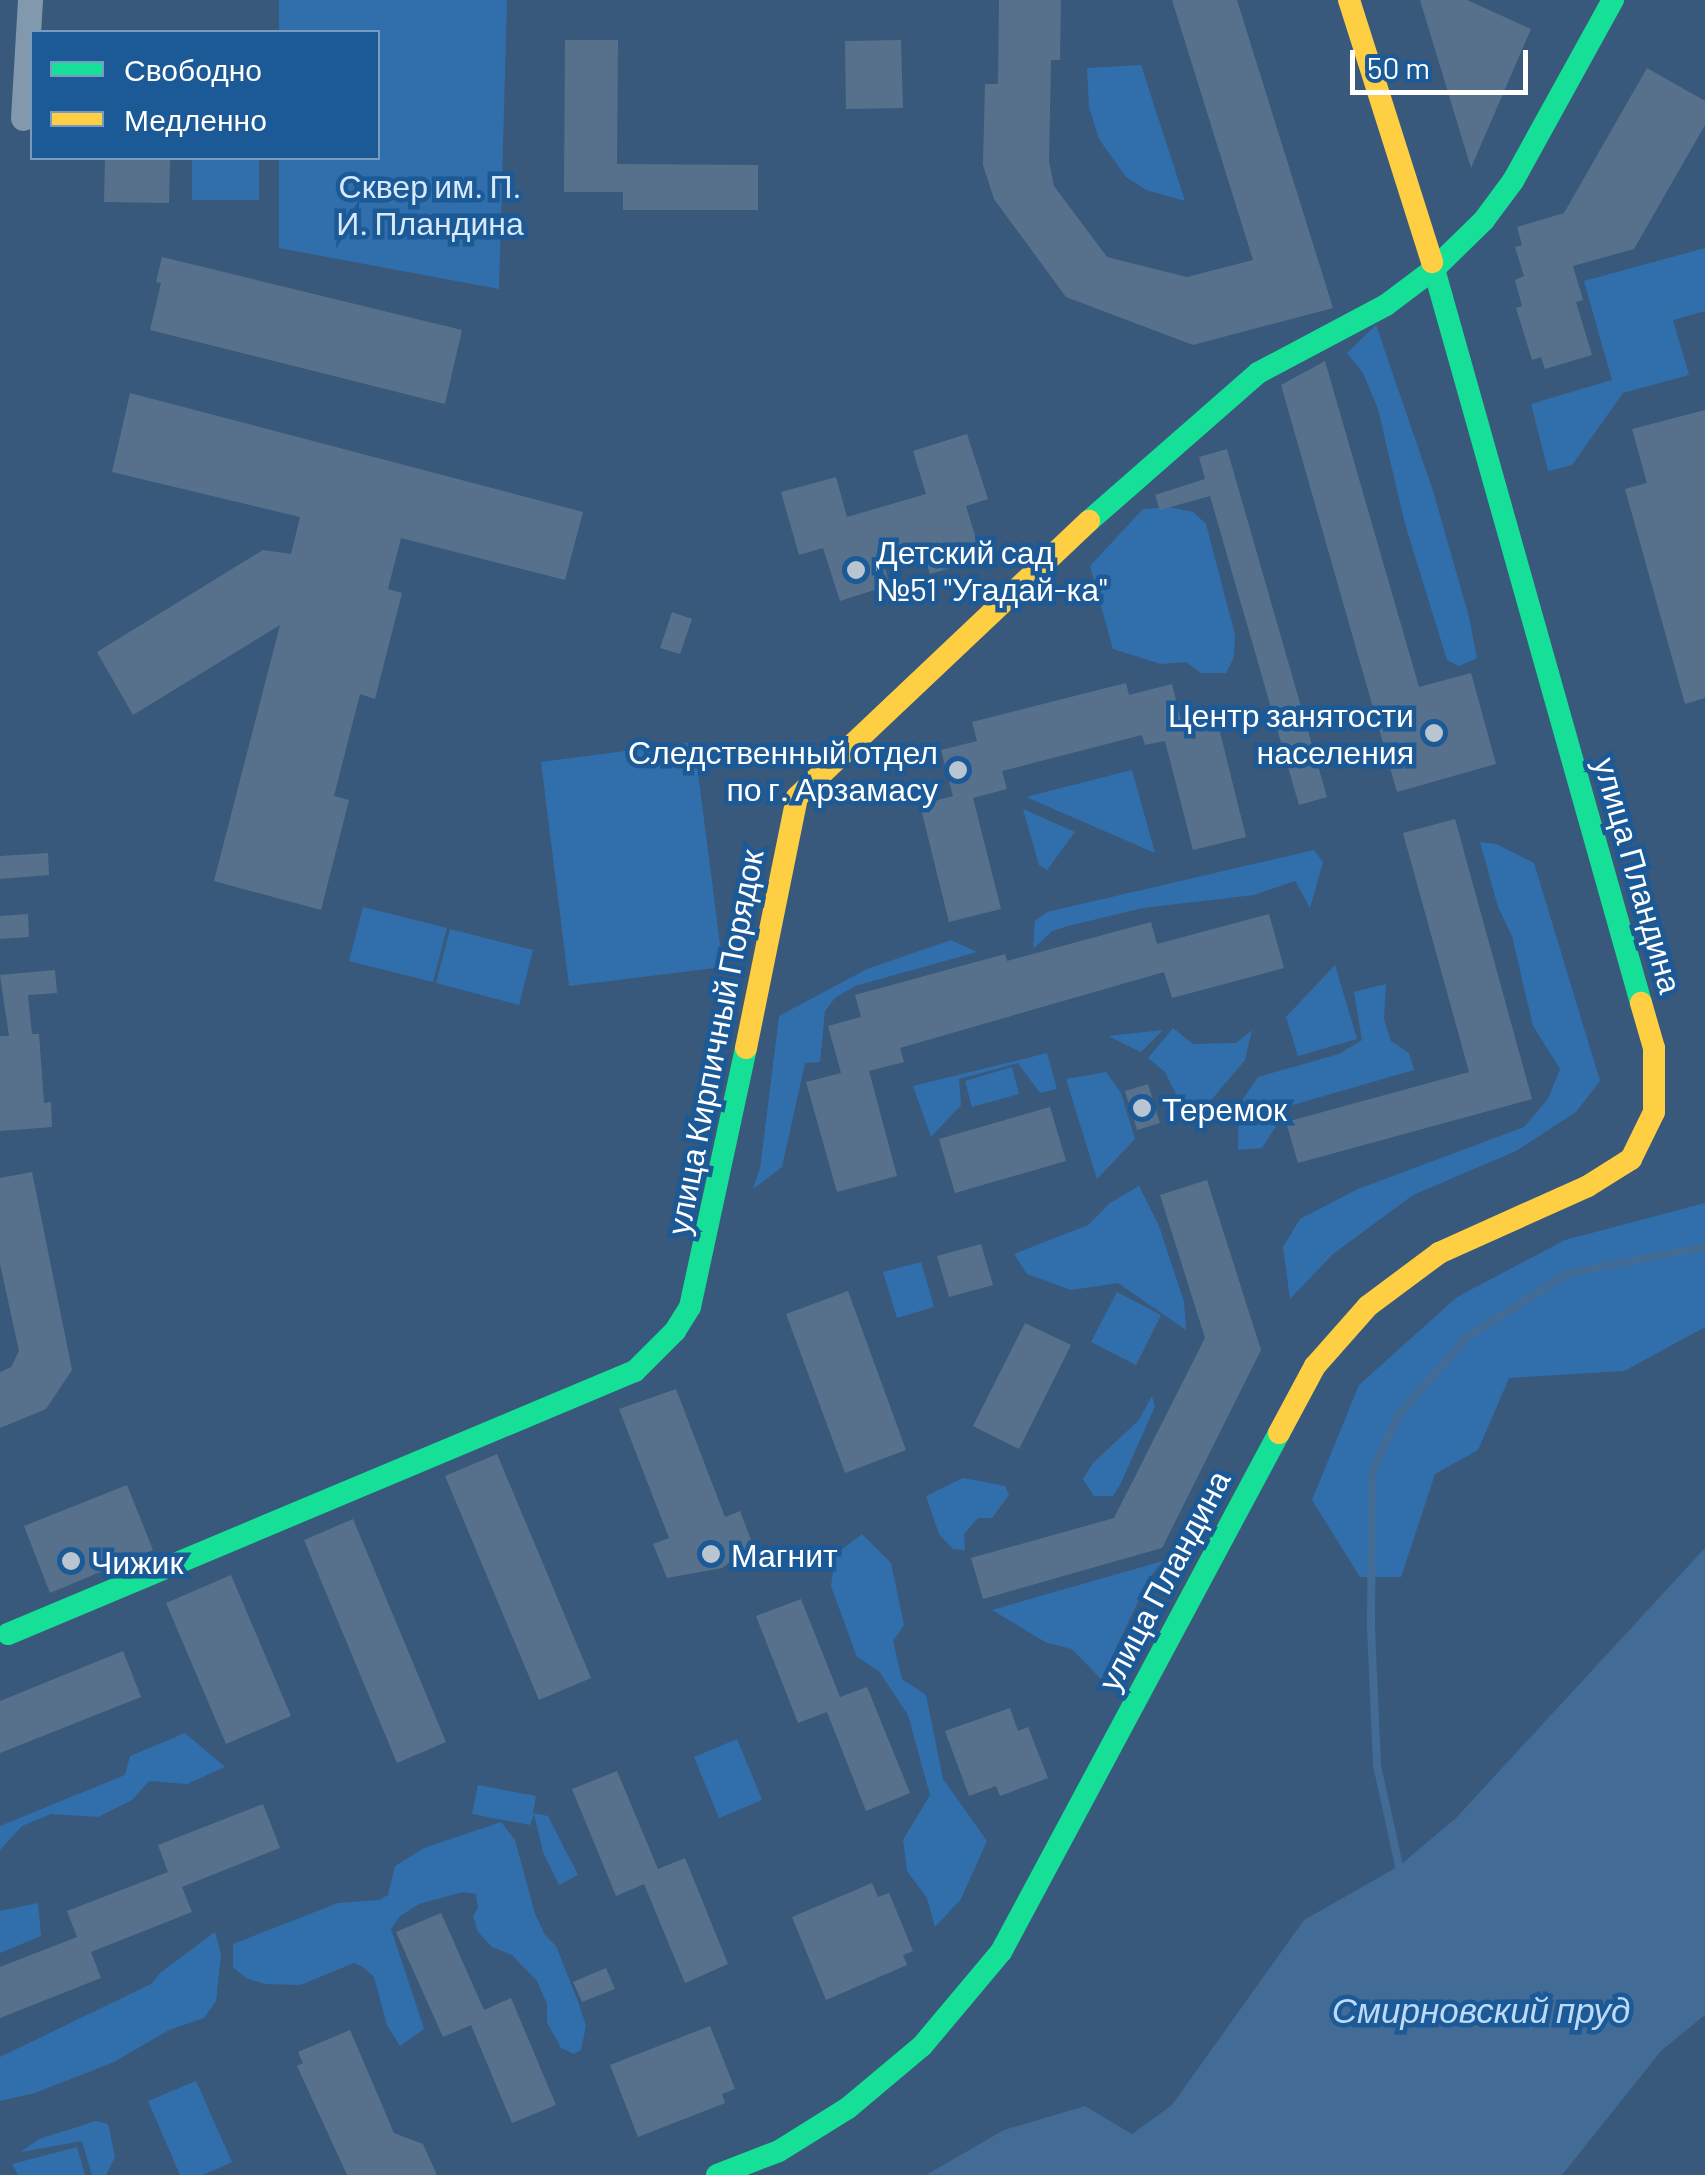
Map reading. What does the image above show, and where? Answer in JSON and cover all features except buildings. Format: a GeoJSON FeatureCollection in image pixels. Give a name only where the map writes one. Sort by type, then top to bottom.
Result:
{"type":"FeatureCollection","features":[{"type":"Feature","properties":{"kind":"street"},"geometry":{"type":"LineString","coordinates":[[23,118],[30,0]]}},
{"type":"Feature","properties":{"kind":"street","name":"улица Пландина"},"geometry":{"type":"LineString","coordinates":[[717,2175],[779,2151],[848,2108],[922,2046],[1000,1952],[1316,1366],[1368,1306],[1439,1252],[1588,1186],[1631,1159],[1654,1112],[1654,1048],[1434,268],[1349,0]]}},
{"type":"Feature","properties":{"kind":"street","name":"улица Кирпичный Порядок"},"geometry":{"type":"LineString","coordinates":[[8,1634],[635,1371],[676,1331],[698,1280],[796,797],[1146,467],[1258,373],[1386,305],[1434,268],[1484,220],[1513,182],[1613,0]]}},
{"type":"Feature","properties":{"kind":"green space","name":"Сквер им. П. И. Пландина"},"geometry":{"type":"Polygon","coordinates":[[[279,0],[507,0],[499,289],[279,248],[279,160],[380,160],[380,30],[279,30],[279,0]]]}},
{"type":"Feature","properties":{"kind":"green space"},"geometry":{"type":"Polygon","coordinates":[[[1141,65],[1185,201],[1146,190],[1126,177],[1099,139],[1089,107],[1087,68],[1141,65]]]}},
{"type":"Feature","properties":{"kind":"green space"},"geometry":{"type":"Polygon","coordinates":[[[192,160],[259,160],[259,200],[192,200],[192,160]]]}},
{"type":"Feature","properties":{"kind":"green space"},"geometry":{"type":"Polygon","coordinates":[[[1705,248],[1705,311],[1673,320],[1689,375],[1623,393],[1572,465],[1548,471],[1531,404],[1612,380],[1584,281],[1705,248]]]}},
{"type":"Feature","properties":{"kind":"green space"},"geometry":{"type":"Polygon","coordinates":[[[1376,325],[1433,491],[1469,617],[1477,658],[1459,666],[1447,660],[1405,524],[1378,409],[1363,373],[1347,353],[1376,325]]]}},
{"type":"Feature","properties":{"kind":"green space"},"geometry":{"type":"Polygon","coordinates":[[[1169,507],[1193,512],[1206,524],[1235,635],[1234,657],[1226,673],[1201,673],[1186,662],[1161,664],[1113,649],[1090,566],[1143,509],[1169,507]]]}},
{"type":"Feature","properties":{"kind":"green space"},"geometry":{"type":"Polygon","coordinates":[[[694,742],[723,967],[569,986],[541,762],[694,742]]]}},
{"type":"Feature","properties":{"kind":"green space"},"geometry":{"type":"Polygon","coordinates":[[[1132,770],[1155,853],[1026,797],[1132,770]]]}},
{"type":"Feature","properties":{"kind":"green space"},"geometry":{"type":"Polygon","coordinates":[[[1023,809],[1075,832],[1047,870],[1039,865],[1023,809]]]}},
{"type":"Feature","properties":{"kind":"green space"},"geometry":{"type":"Polygon","coordinates":[[[1480,842],[1496,844],[1534,863],[1600,1081],[1576,1112],[1516,1151],[1413,1195],[1333,1254],[1290,1299],[1283,1247],[1300,1219],[1358,1189],[1524,1127],[1548,1099],[1560,1069],[1533,1026],[1512,936],[1498,907],[1480,842]]]}},
{"type":"Feature","properties":{"kind":"green space"},"geometry":{"type":"Polygon","coordinates":[[[1314,850],[1323,862],[1310,908],[1295,881],[1254,895],[1143,908],[1068,926],[1052,931],[1033,949],[1035,921],[1047,912],[1314,850]]]}},
{"type":"Feature","properties":{"kind":"green space"},"geometry":{"type":"Polygon","coordinates":[[[363,907],[447,928],[433,982],[349,961],[363,907]]]}},
{"type":"Feature","properties":{"kind":"green space"},"geometry":{"type":"Polygon","coordinates":[[[450,929],[533,950],[519,1005],[436,983],[450,929]]]}},
{"type":"Feature","properties":{"kind":"green space"},"geometry":{"type":"Polygon","coordinates":[[[951,940],[977,952],[855,986],[835,998],[825,1011],[820,1062],[805,1063],[782,1167],[753,1189],[760,1168],[779,1016],[867,969],[951,940]]]}},
{"type":"Feature","properties":{"kind":"green space"},"geometry":{"type":"Polygon","coordinates":[[[1335,965],[1357,1039],[1298,1056],[1286,1017],[1335,965]]]}},
{"type":"Feature","properties":{"kind":"green space"},"geometry":{"type":"Polygon","coordinates":[[[1386,984],[1384,1019],[1391,1041],[1409,1053],[1414,1070],[1289,1106],[1262,1148],[1238,1150],[1239,1105],[1258,1077],[1339,1054],[1362,1040],[1354,992],[1386,984]]]}},
{"type":"Feature","properties":{"kind":"green space"},"geometry":{"type":"Polygon","coordinates":[[[1173,1028],[1193,1044],[1236,1043],[1252,1030],[1245,1060],[1191,1124],[1165,1072],[1148,1058],[1173,1028]]]}},
{"type":"Feature","properties":{"kind":"green space"},"geometry":{"type":"Polygon","coordinates":[[[1163,1030],[1141,1052],[1108,1036],[1163,1030]]]}},
{"type":"Feature","properties":{"kind":"green space"},"geometry":{"type":"Polygon","coordinates":[[[1047,1053],[1057,1089],[1040,1093],[1018,1063],[959,1079],[961,1105],[931,1137],[913,1086],[1047,1053]]]}},
{"type":"Feature","properties":{"kind":"green space"},"geometry":{"type":"Polygon","coordinates":[[[1012,1067],[1019,1094],[972,1107],[965,1081],[1012,1067]]]}},
{"type":"Feature","properties":{"kind":"green space"},"geometry":{"type":"Polygon","coordinates":[[[1106,1072],[1121,1093],[1135,1139],[1097,1179],[1066,1079],[1106,1072]]]}},
{"type":"Feature","properties":{"kind":"green space"},"geometry":{"type":"Polygon","coordinates":[[[1139,1186],[1159,1226],[1184,1302],[1186,1330],[1118,1283],[1071,1290],[1027,1274],[1014,1254],[1088,1225],[1110,1203],[1139,1186]]]}},
{"type":"Feature","properties":{"kind":"green space"},"geometry":{"type":"Polygon","coordinates":[[[1705,1203],[1705,1327],[1624,1371],[1509,1378],[1478,1450],[1435,1474],[1401,1577],[1360,1577],[1312,1500],[1359,1385],[1457,1297],[1565,1240],[1705,1203]]]}},
{"type":"Feature","properties":{"kind":"green space"},"geometry":{"type":"Polygon","coordinates":[[[921,1262],[934,1307],[897,1318],[883,1272],[921,1262]]]}},
{"type":"Feature","properties":{"kind":"green space"},"geometry":{"type":"Polygon","coordinates":[[[1117,1292],[1161,1315],[1136,1365],[1091,1342],[1117,1292]]]}},
{"type":"Feature","properties":{"kind":"green space"},"geometry":{"type":"Polygon","coordinates":[[[1152,1396],[1155,1406],[1121,1483],[1113,1496],[1094,1496],[1083,1479],[1093,1463],[1139,1420],[1152,1396]]]}},
{"type":"Feature","properties":{"kind":"green space"},"geometry":{"type":"Polygon","coordinates":[[[963,1478],[1005,1486],[1009,1495],[992,1518],[978,1518],[964,1534],[965,1550],[953,1549],[939,1534],[926,1496],[963,1478]]]}},
{"type":"Feature","properties":{"kind":"green space"},"geometry":{"type":"Polygon","coordinates":[[[862,1534],[891,1563],[904,1625],[893,1641],[902,1679],[926,1695],[943,1779],[987,1841],[961,1899],[935,1927],[927,1898],[907,1871],[903,1840],[930,1795],[908,1715],[879,1671],[857,1657],[831,1586],[836,1554],[862,1534]]]}},
{"type":"Feature","properties":{"kind":"green space"},"geometry":{"type":"Polygon","coordinates":[[[1163,1561],[1150,1577],[1101,1679],[1072,1649],[1047,1643],[992,1610],[1163,1561]]]}},
{"type":"Feature","properties":{"kind":"green space"},"geometry":{"type":"Polygon","coordinates":[[[185,1733],[225,1767],[187,1784],[149,1781],[132,1800],[98,1817],[51,1814],[22,1826],[0,1850],[0,1826],[125,1775],[130,1756],[185,1733]]]}},
{"type":"Feature","properties":{"kind":"green space"},"geometry":{"type":"Polygon","coordinates":[[[737,1739],[762,1800],[719,1818],[694,1757],[737,1739]]]}},
{"type":"Feature","properties":{"kind":"green space"},"geometry":{"type":"Polygon","coordinates":[[[478,1785],[536,1796],[533,1813],[548,1816],[578,1875],[559,1885],[543,1852],[534,1814],[530,1825],[472,1814],[478,1785]]]}},
{"type":"Feature","properties":{"kind":"green space"},"geometry":{"type":"Polygon","coordinates":[[[501,1822],[515,1840],[535,1914],[545,1935],[556,1946],[586,2026],[581,2050],[574,2054],[561,2048],[547,2022],[547,2004],[537,1981],[512,1955],[492,1947],[478,1932],[473,1916],[478,1908],[476,1894],[463,1892],[419,1904],[400,1916],[391,1929],[424,2029],[400,2046],[387,2025],[374,1977],[363,1967],[354,1963],[300,1985],[265,1984],[246,1978],[233,1967],[233,1944],[338,1903],[379,1900],[388,1895],[395,1866],[424,1848],[501,1822]]]}},
{"type":"Feature","properties":{"kind":"green space"},"geometry":{"type":"Polygon","coordinates":[[[38,1903],[41,1936],[0,1953],[0,1911],[38,1903]]]}},
{"type":"Feature","properties":{"kind":"green space"},"geometry":{"type":"Polygon","coordinates":[[[215,1932],[221,1954],[216,2001],[204,2018],[169,2030],[114,2062],[35,2093],[0,2101],[0,2057],[151,1984],[215,1932]]]}},
{"type":"Feature","properties":{"kind":"green space"},"geometry":{"type":"Polygon","coordinates":[[[196,2081],[232,2162],[203,2175],[180,2175],[148,2101],[196,2081]]]}},
{"type":"Feature","properties":{"kind":"green space"},"geometry":{"type":"Polygon","coordinates":[[[96,2121],[108,2124],[115,2157],[106,2175],[92,2175],[82,2141],[21,2152],[39,2139],[96,2121]]]}},
{"type":"Feature","properties":{"kind":"green space"},"geometry":{"type":"Polygon","coordinates":[[[77,2147],[85,2175],[18,2175],[12,2164],[77,2147]]]}},
{"type":"Feature","properties":{"kind":"water","name":"Смирновский пруд"},"geometry":{"type":"Polygon","coordinates":[[[1705,1548],[1705,2015],[1661,2051],[1562,2175],[926,2175],[1004,2130],[1085,2106],[1132,2134],[1172,2105],[1304,1920],[1399,1866],[1456,1818],[1705,1548]]]}},
{"type":"Feature","properties":{"kind":"waterway"},"geometry":{"type":"LineString","coordinates":[[1399,1866],[1377,1765],[1371,1628],[1372,1472],[1398,1416],[1467,1337],[1569,1273],[1705,1247]]}},
{"type":"Feature","properties":{"kind":"traffic: fast"},"geometry":{"type":"LineString","coordinates":[[1089,521],[1258,373],[1386,305],[1434,269],[1484,220],[1513,181],[1613,0]]}},
{"type":"Feature","properties":{"kind":"traffic: fast"},"geometry":{"type":"LineString","coordinates":[[1432,262],[1641,1003]]}},
{"type":"Feature","properties":{"kind":"traffic: fast"},"geometry":{"type":"LineString","coordinates":[[8,1634],[635,1371],[675,1331],[690,1307],[746,1048]]}},
{"type":"Feature","properties":{"kind":"traffic: fast"},"geometry":{"type":"LineString","coordinates":[[717,2175],[779,2151],[848,2108],[922,2046],[1001,1952],[1279,1433]]}},
{"type":"Feature","properties":{"kind":"traffic: slow"},"geometry":{"type":"LineString","coordinates":[[1349,0],[1432,262]]}},
{"type":"Feature","properties":{"kind":"traffic: slow"},"geometry":{"type":"LineString","coordinates":[[746,1048],[797,797],[1089,521]]}},
{"type":"Feature","properties":{"kind":"traffic: slow"},"geometry":{"type":"LineString","coordinates":[[1279,1433],[1315,1366],[1368,1306],[1439,1253],[1588,1186],[1631,1159],[1654,1112],[1654,1048],[1641,1003]]}},
{"type":"Feature","properties":{"kind":"place","name":"Детский сад №51 \"Угадай-ка\""},"geometry":{"type":"Point","coordinates":[856,570]}},
{"type":"Feature","properties":{"kind":"place","name":"Центр занятости населения"},"geometry":{"type":"Point","coordinates":[1434,733]}},
{"type":"Feature","properties":{"kind":"place","name":"Следственный отдел по г. Арзамасу"},"geometry":{"type":"Point","coordinates":[958,770]}},
{"type":"Feature","properties":{"kind":"place","name":"Теремок"},"geometry":{"type":"Point","coordinates":[1142,1108]}},
{"type":"Feature","properties":{"kind":"place","name":"Магнит"},"geometry":{"type":"Point","coordinates":[711,1554]}},
{"type":"Feature","properties":{"kind":"place","name":"Чижик"},"geometry":{"type":"Point","coordinates":[71,1561]}}]}
